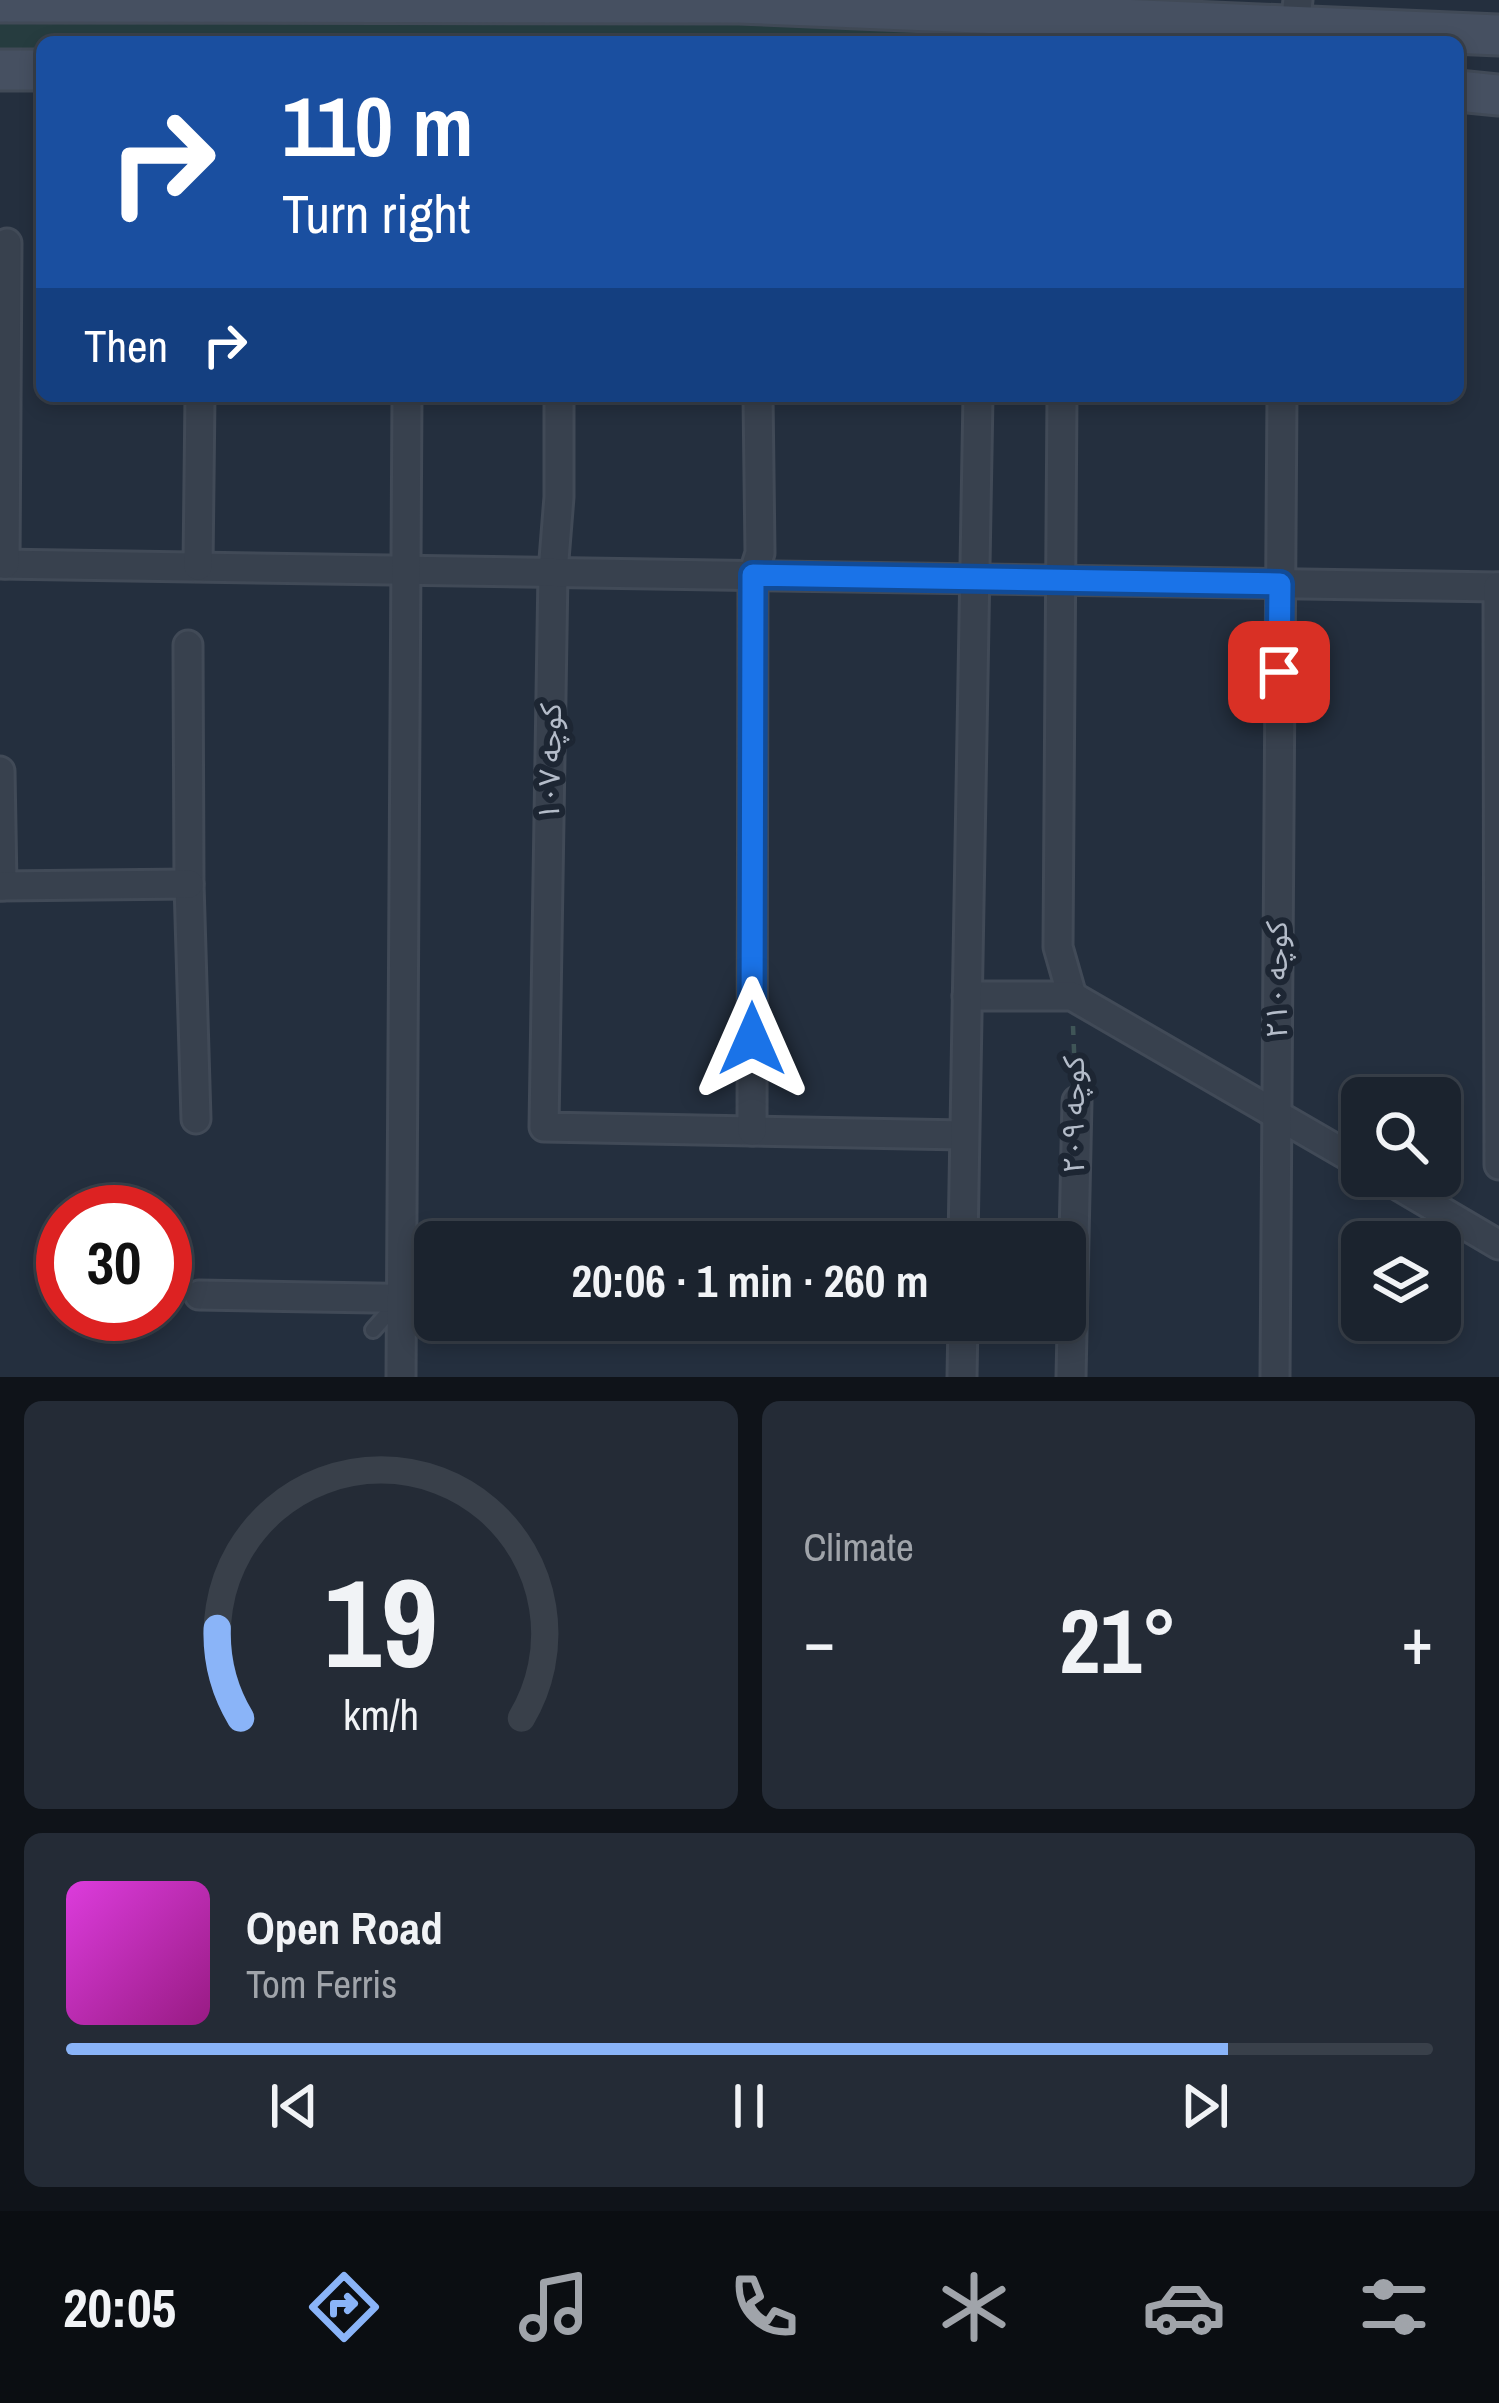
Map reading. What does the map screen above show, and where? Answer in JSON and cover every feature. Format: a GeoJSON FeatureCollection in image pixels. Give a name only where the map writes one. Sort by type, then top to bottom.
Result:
{"type":"FeatureCollection","features":[{"type":"Feature","properties":{"kind":"main road"},"geometry":{"type":"LineString","coordinates":[[0,2],[740,3],[1296,12],[1499,35]]}},
{"type":"Feature","properties":{"kind":"main road"},"geometry":{"type":"LineString","coordinates":[[0,70],[36,70]]}},
{"type":"Feature","properties":{"kind":"main road"},"geometry":{"type":"LineString","coordinates":[[1464,92],[1499,95]]}},
{"type":"Feature","properties":{"kind":"street"},"geometry":{"type":"LineString","coordinates":[[7,243],[2,564],[1499,587],[1499,1165]]}},
{"type":"Feature","properties":{"kind":"street"},"geometry":{"type":"LineString","coordinates":[[198,566],[200,402]]}},
{"type":"Feature","properties":{"kind":"street"},"geometry":{"type":"LineString","coordinates":[[401,1377],[407,402]]}},
{"type":"Feature","properties":{"kind":"street","name":"۱۰۷ کوچه"},"geometry":{"type":"LineString","coordinates":[[560,402],[544,1127],[752,1131]]}},
{"type":"Feature","properties":{"kind":"street"},"geometry":{"type":"LineString","coordinates":[[758,402],[760,553],[753,575],[752,1131],[964,1136]]}},
{"type":"Feature","properties":{"kind":"street"},"geometry":{"type":"LineString","coordinates":[[964,1221],[978,402]]}},
{"type":"Feature","properties":{"kind":"street"},"geometry":{"type":"LineString","coordinates":[[1063,402],[1058,947],[1072,996]]}},
{"type":"Feature","properties":{"kind":"street","name":"۲۱۰ کوچه"},"geometry":{"type":"LineString","coordinates":[[1274,1377],[1282,402]]}},
{"type":"Feature","properties":{"kind":"street"},"geometry":{"type":"LineString","coordinates":[[188,645],[196,1119]]}},
{"type":"Feature","properties":{"kind":"street"},"geometry":{"type":"LineString","coordinates":[[0,772],[1,886],[189,884]]}},
{"type":"Feature","properties":{"kind":"street"},"geometry":{"type":"LineString","coordinates":[[967,996],[1072,996],[1341,1152]]}},
{"type":"Feature","properties":{"kind":"street","name":"۲۰۹ کوچه"},"geometry":{"type":"LineString","coordinates":[[1071,1377],[1077,1101]]}},
{"type":"Feature","properties":{"kind":"street"},"geometry":{"type":"LineString","coordinates":[[1418,1197],[1499,1245]]}},
{"type":"Feature","properties":{"kind":"street"},"geometry":{"type":"LineString","coordinates":[[199,1295],[414,1298]]}},
{"type":"Feature","properties":{"kind":"street"},"geometry":{"type":"LineString","coordinates":[[962,1377],[963,1341]]}},
{"type":"Feature","properties":{"kind":"lane"},"geometry":{"type":"LineString","coordinates":[[373,1330],[401,1298]]}},
{"type":"Feature","properties":{"kind":"path","name":"۲۰۹ کوچه"},"geometry":{"type":"LineString","coordinates":[[1072,996],[1077,1101]]}},
{"type":"Feature","properties":{"kind":"green space"},"geometry":{"type":"Polygon","coordinates":[[[0,14],[669,19],[1183,36],[36,36],[36,57],[0,57],[0,14]]]}},
{"type":"Feature","properties":{"kind":"route"},"geometry":{"type":"LineString","coordinates":[[752,1039],[753,575],[1280,584],[1279,672]]}}]}
